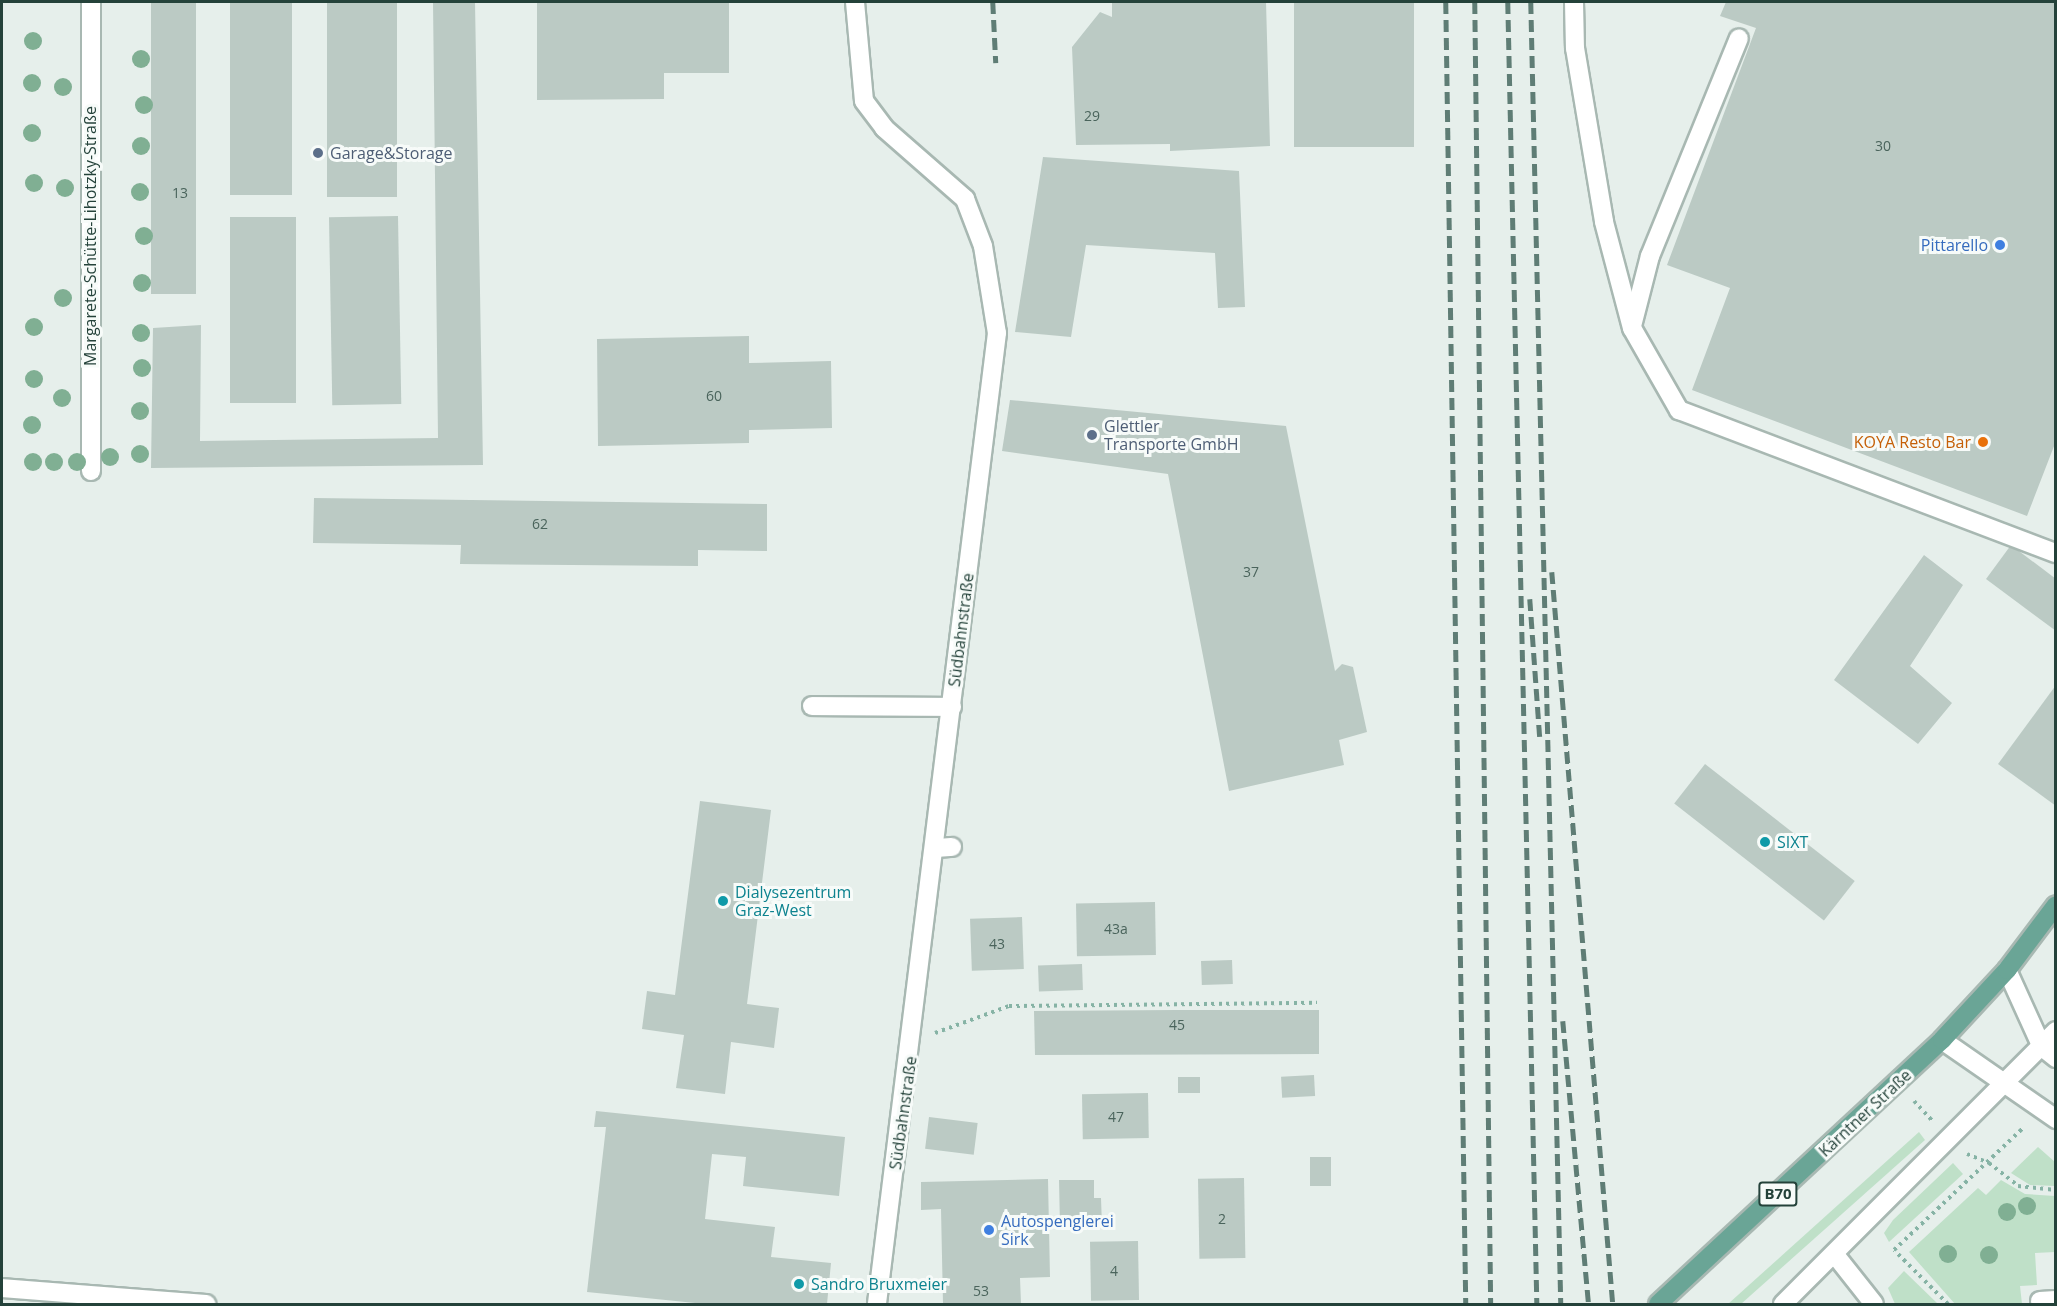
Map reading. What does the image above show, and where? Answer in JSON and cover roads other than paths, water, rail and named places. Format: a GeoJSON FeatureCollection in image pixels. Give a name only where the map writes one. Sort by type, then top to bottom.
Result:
{"type":"FeatureCollection","features":[{"type":"Feature","properties":{"kind":"main road","name":"Kärntner Straße"},"geometry":{"type":"LineString","coordinates":[[1658,1305],[1942,1040],[2007,970],[2055,905]]}},
{"type":"Feature","properties":{"kind":"street","name":"Margarete-Schütte-Lihotzky-Straße"},"geometry":{"type":"LineString","coordinates":[[91,2],[91,471]]}},
{"type":"Feature","properties":{"kind":"street","name":"Südbahnstraße"},"geometry":{"type":"LineString","coordinates":[[855,2],[864,101],[884,128],[965,191],[983,246],[997,333],[952,707],[944,848],[912,1042],[877,1305]]}},
{"type":"Feature","properties":{"kind":"street"},"geometry":{"type":"LineString","coordinates":[[1574,2],[1575,48],[1604,222],[1632,328],[1679,410],[2055,553]]}},
{"type":"Feature","properties":{"kind":"street"},"geometry":{"type":"LineString","coordinates":[[1632,328],[1650,256],[1739,38]]}},
{"type":"Feature","properties":{"kind":"street"},"geometry":{"type":"LineString","coordinates":[[812,706],[952,707]]}},
{"type":"Feature","properties":{"kind":"street"},"geometry":{"type":"LineString","coordinates":[[2007,970],[2049,1053]]}},
{"type":"Feature","properties":{"kind":"street"},"geometry":{"type":"LineString","coordinates":[[1783,1305],[1836,1256],[2006,1081],[2049,1053],[2055,1030]]}},
{"type":"Feature","properties":{"kind":"street"},"geometry":{"type":"LineString","coordinates":[[1942,1040],[2006,1081],[2055,1119]]}},
{"type":"Feature","properties":{"kind":"street"},"geometry":{"type":"LineString","coordinates":[[1836,1256],[1874,1305]]}},
{"type":"Feature","properties":{"kind":"street"},"geometry":{"type":"LineString","coordinates":[[2,1288],[206,1305]]}},
{"type":"Feature","properties":{"kind":"railway"},"geometry":{"type":"LineString","coordinates":[[993,2],[996,63]]}},
{"type":"Feature","properties":{"kind":"railway"},"geometry":{"type":"LineString","coordinates":[[1446,2],[1466,1304]]}},
{"type":"Feature","properties":{"kind":"railway"},"geometry":{"type":"LineString","coordinates":[[1475,2],[1491,1304]]}},
{"type":"Feature","properties":{"kind":"railway"},"geometry":{"type":"LineString","coordinates":[[1508,2],[1537,1304]]}},
{"type":"Feature","properties":{"kind":"railway"},"geometry":{"type":"LineString","coordinates":[[1531,2],[1561,1304]]}},
{"type":"Feature","properties":{"kind":"railway"},"geometry":{"type":"LineString","coordinates":[[1552,572],[1613,1304]]}},
{"type":"Feature","properties":{"kind":"railway"},"geometry":{"type":"LineString","coordinates":[[1530,599],[1540,737]]}},
{"type":"Feature","properties":{"kind":"railway"},"geometry":{"type":"LineString","coordinates":[[1563,1021],[1589,1304]]}},
{"type":"Feature","properties":{"kind":"place","name":"Garage&Storage"},"geometry":{"type":"Point","coordinates":[318,153]}},
{"type":"Feature","properties":{"kind":"place","name":"Pittarello"},"geometry":{"type":"Point","coordinates":[2000,245]}},
{"type":"Feature","properties":{"kind":"place","name":"Glettler Transporte GmbH"},"geometry":{"type":"Point","coordinates":[1092,435]}},
{"type":"Feature","properties":{"kind":"place","name":"KOYA Resto Bar"},"geometry":{"type":"Point","coordinates":[1983,442]}},
{"type":"Feature","properties":{"kind":"place","name":"SIXT"},"geometry":{"type":"Point","coordinates":[1765,842]}},
{"type":"Feature","properties":{"kind":"place","name":"Dialysezentrum Graz-West"},"geometry":{"type":"Point","coordinates":[723,901]}},
{"type":"Feature","properties":{"kind":"place","name":"Autospenglerei Sirk"},"geometry":{"type":"Point","coordinates":[989,1230]}},
{"type":"Feature","properties":{"kind":"place","name":"Sandro Bruxmeier"},"geometry":{"type":"Point","coordinates":[799,1284]}}]}
